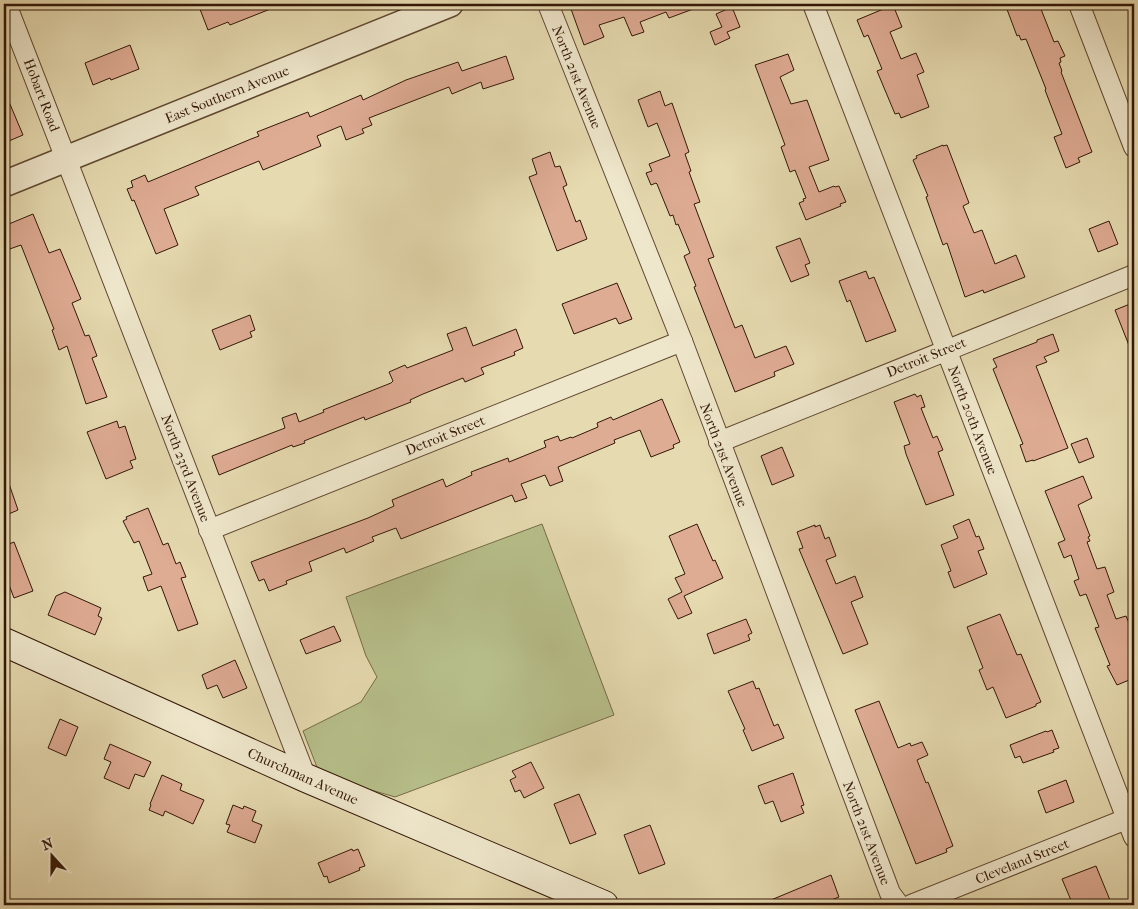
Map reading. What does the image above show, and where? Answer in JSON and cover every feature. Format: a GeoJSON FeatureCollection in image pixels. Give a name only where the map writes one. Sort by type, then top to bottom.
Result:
{"type":"FeatureCollection","features":[{"type":"Feature","properties":{"kind":"main road","name":"Churchman Avenue"},"geometry":{"type":"LineString","coordinates":[[4,642],[306,778],[604,905]]}},
{"type":"Feature","properties":{"kind":"street","name":"Hobart Road"},"geometry":{"type":"LineString","coordinates":[[6,4],[66,159]]}},
{"type":"Feature","properties":{"kind":"street","name":"East Southern Avenue"},"geometry":{"type":"LineString","coordinates":[[4,184],[450,4]]}},
{"type":"Feature","properties":{"kind":"street","name":"North 21st Avenue"},"geometry":{"type":"LineString","coordinates":[[548,4],[682,341],[890,893],[899,905]]}},
{"type":"Feature","properties":{"kind":"street","name":"North 20th Avenue"},"geometry":{"type":"LineString","coordinates":[[813,4],[1132,824]]}},
{"type":"Feature","properties":{"kind":"street"},"geometry":{"type":"LineString","coordinates":[[1078,4],[1134,147]]}},
{"type":"Feature","properties":{"kind":"street","name":"North 23rd Avenue"},"geometry":{"type":"LineString","coordinates":[[66,159],[306,778]]}},
{"type":"Feature","properties":{"kind":"street","name":"Detroit Street"},"geometry":{"type":"LineString","coordinates":[[719,442],[1134,275]]}},
{"type":"Feature","properties":{"kind":"street","name":"Detroit Street"},"geometry":{"type":"LineString","coordinates":[[209,530],[682,341]]}},
{"type":"Feature","properties":{"kind":"street","name":"Cleveland Street"},"geometry":{"type":"LineString","coordinates":[[911,905],[1132,824]]}},
{"type":"Feature","properties":{"kind":"green space"},"geometry":{"type":"Polygon","coordinates":[[[542,524],[614,715],[395,797],[320,775],[303,731],[361,702],[377,677],[366,656],[346,597],[542,524]]]}},
{"type":"Feature","properties":{"kind":"building"},"geometry":{"type":"Polygon","coordinates":[[[198,4],[283,4],[230,25],[228,22],[208,30],[198,4]]]}},
{"type":"Feature","properties":{"kind":"building"},"geometry":{"type":"Polygon","coordinates":[[[584,4],[704,5],[669,18],[666,12],[640,22],[644,32],[632,36],[624,17],[599,25],[604,37],[584,45],[571,9],[584,4]]]}},
{"type":"Feature","properties":{"kind":"building"},"geometry":{"type":"Polygon","coordinates":[[[1005,4],[1039,4],[1054,42],[1058,41],[1065,56],[1060,58],[1061,72],[1092,152],[1078,158],[1080,162],[1066,168],[1054,137],[1062,134],[1046,89],[1026,39],[1021,40],[1019,35],[1017,36],[1005,4]]]}},
{"type":"Feature","properties":{"kind":"building"},"geometry":{"type":"Polygon","coordinates":[[[893,5],[902,27],[890,32],[901,59],[916,53],[924,72],[917,75],[929,107],[901,118],[899,113],[895,114],[877,71],[882,69],[868,35],[864,37],[857,20],[893,5]]]}},
{"type":"Feature","properties":{"kind":"building"},"geometry":{"type":"Polygon","coordinates":[[[732,7],[740,27],[727,32],[730,38],[715,45],[710,32],[722,27],[716,14],[732,7]]]}},
{"type":"Feature","properties":{"kind":"building"},"geometry":{"type":"Polygon","coordinates":[[[130,45],[139,69],[93,85],[85,63],[130,45]]]}},
{"type":"Feature","properties":{"kind":"building"},"geometry":{"type":"Polygon","coordinates":[[[788,54],[794,70],[780,77],[791,104],[807,100],[829,160],[809,167],[819,192],[839,186],[846,202],[840,204],[841,206],[806,220],[799,203],[806,198],[795,170],[790,172],[781,147],[785,145],[755,65],[788,54]]]}},
{"type":"Feature","properties":{"kind":"building"},"geometry":{"type":"Polygon","coordinates":[[[506,56],[514,79],[483,89],[481,82],[452,94],[449,87],[369,118],[372,125],[362,129],[364,133],[346,140],[341,126],[317,136],[321,146],[263,170],[259,161],[195,187],[199,195],[164,209],[178,245],[156,254],[134,200],[132,201],[127,189],[133,187],[131,181],[145,175],[148,182],[259,136],[257,132],[308,112],[310,117],[361,95],[363,100],[406,80],[458,62],[462,71],[506,56]]]}},
{"type":"Feature","properties":{"kind":"building"},"geometry":{"type":"Polygon","coordinates":[[[4,90],[23,135],[4,143],[4,90]]]}},
{"type":"Feature","properties":{"kind":"building"},"geometry":{"type":"Polygon","coordinates":[[[660,91],[665,106],[672,103],[689,152],[685,154],[691,171],[689,172],[700,202],[694,204],[714,257],[708,259],[735,328],[742,325],[755,358],[786,346],[794,364],[774,372],[775,376],[735,392],[694,287],[696,286],[684,256],[690,253],[678,224],[676,225],[673,215],[670,216],[657,184],[651,185],[646,173],[652,171],[649,164],[670,156],[657,123],[648,127],[638,100],[660,91]]]}},
{"type":"Feature","properties":{"kind":"building"},"geometry":{"type":"Polygon","coordinates":[[[947,145],[969,203],[963,206],[974,233],[982,230],[995,264],[1016,255],[1025,277],[984,293],[983,290],[965,297],[947,243],[943,245],[926,197],[928,196],[913,160],[917,158],[916,156],[947,145]]]}},
{"type":"Feature","properties":{"kind":"building"},"geometry":{"type":"Polygon","coordinates":[[[550,152],[555,167],[560,166],[567,185],[563,187],[576,222],[580,220],[587,239],[557,251],[529,177],[537,174],[532,159],[550,152]]]}},
{"type":"Feature","properties":{"kind":"building"},"geometry":{"type":"Polygon","coordinates":[[[33,214],[49,253],[60,249],[81,299],[72,303],[85,336],[89,335],[97,356],[92,358],[107,397],[86,404],[67,346],[59,350],[52,330],[54,329],[21,245],[4,251],[4,226],[33,214]]]}},
{"type":"Feature","properties":{"kind":"building"},"geometry":{"type":"Polygon","coordinates":[[[1109,221],[1118,244],[1098,252],[1089,229],[1109,221]]]}},
{"type":"Feature","properties":{"kind":"building"},"geometry":{"type":"Polygon","coordinates":[[[800,238],[810,263],[805,265],[809,275],[791,282],[776,247],[800,238]]]}},
{"type":"Feature","properties":{"kind":"building"},"geometry":{"type":"Polygon","coordinates":[[[866,271],[869,279],[874,277],[896,331],[866,342],[850,300],[847,302],[839,281],[866,271]]]}},
{"type":"Feature","properties":{"kind":"building"},"geometry":{"type":"Polygon","coordinates":[[[617,283],[632,319],[619,324],[616,318],[574,334],[562,304],[617,283]]]}},
{"type":"Feature","properties":{"kind":"building"},"geometry":{"type":"Polygon","coordinates":[[[1130,304],[1134,314],[1134,358],[1115,310],[1130,304]]]}},
{"type":"Feature","properties":{"kind":"building"},"geometry":{"type":"Polygon","coordinates":[[[250,315],[255,330],[250,332],[252,337],[220,350],[212,330],[250,315]]]}},
{"type":"Feature","properties":{"kind":"building"},"geometry":{"type":"Polygon","coordinates":[[[466,327],[473,346],[516,329],[523,348],[514,352],[515,355],[481,368],[484,374],[465,382],[463,378],[410,400],[411,402],[365,420],[364,417],[304,441],[305,443],[293,447],[292,445],[219,475],[212,456],[285,428],[282,418],[296,413],[299,422],[324,412],[323,410],[391,383],[393,381],[389,372],[405,365],[407,368],[453,350],[447,334],[466,327]]]}},
{"type":"Feature","properties":{"kind":"building"},"geometry":{"type":"Polygon","coordinates":[[[1053,334],[1059,351],[1044,357],[1047,362],[1036,366],[1068,448],[1026,462],[1020,445],[1023,444],[993,369],[997,367],[993,359],[1053,334]]]}},
{"type":"Feature","properties":{"kind":"building"},"geometry":{"type":"Polygon","coordinates":[[[915,394],[917,397],[921,395],[925,407],[921,408],[933,438],[937,436],[943,450],[938,452],[954,495],[926,505],[906,454],[904,446],[910,444],[894,402],[915,394]]]}},
{"type":"Feature","properties":{"kind":"building"},"geometry":{"type":"Polygon","coordinates":[[[662,399],[680,442],[673,445],[674,448],[651,457],[640,430],[614,440],[615,443],[558,467],[563,481],[550,486],[545,475],[521,484],[527,498],[515,502],[512,495],[401,539],[396,528],[372,537],[374,541],[346,553],[344,548],[309,562],[312,571],[286,581],[287,584],[269,591],[264,579],[259,581],[251,562],[368,518],[394,506],[392,500],[443,479],[446,487],[472,475],[471,472],[508,458],[509,462],[546,447],[544,441],[558,436],[560,441],[572,438],[598,427],[597,423],[611,417],[613,420],[662,399]]]}},
{"type":"Feature","properties":{"kind":"building"},"geometry":{"type":"Polygon","coordinates":[[[117,421],[119,428],[125,426],[136,459],[130,461],[133,468],[106,479],[87,432],[117,421]]]}},
{"type":"Feature","properties":{"kind":"building"},"geometry":{"type":"Polygon","coordinates":[[[1087,438],[1094,457],[1079,463],[1071,444],[1087,438]]]}},
{"type":"Feature","properties":{"kind":"building"},"geometry":{"type":"Polygon","coordinates":[[[782,447],[794,476],[772,485],[761,456],[782,447]]]}},
{"type":"Feature","properties":{"kind":"building"},"geometry":{"type":"Polygon","coordinates":[[[4,475],[6,475],[18,510],[4,516],[4,475]]]}},
{"type":"Feature","properties":{"kind":"building"},"geometry":{"type":"Polygon","coordinates":[[[1083,476],[1092,498],[1078,505],[1090,536],[1088,537],[1090,541],[1087,542],[1097,569],[1105,567],[1114,592],[1107,595],[1116,619],[1126,616],[1134,635],[1134,678],[1117,685],[1107,666],[1110,665],[1095,628],[1099,627],[1086,594],[1080,596],[1074,581],[1079,579],[1071,555],[1064,558],[1058,543],[1065,540],[1045,491],[1083,476]]]}},
{"type":"Feature","properties":{"kind":"building"},"geometry":{"type":"Polygon","coordinates":[[[148,508],[163,545],[168,543],[176,564],[180,562],[186,577],[181,578],[198,624],[178,631],[161,586],[148,591],[143,577],[152,574],[139,541],[134,543],[123,521],[127,519],[126,517],[148,508]]]}},
{"type":"Feature","properties":{"kind":"building"},"geometry":{"type":"Polygon","coordinates":[[[969,519],[976,537],[979,536],[984,549],[978,551],[987,574],[954,588],[948,572],[951,571],[941,545],[958,538],[953,526],[969,519]]]}},
{"type":"Feature","properties":{"kind":"building"},"geometry":{"type":"Polygon","coordinates":[[[697,524],[713,561],[715,560],[723,578],[684,596],[692,613],[678,619],[668,599],[682,592],[675,578],[685,574],[669,536],[697,524]]]}},
{"type":"Feature","properties":{"kind":"building"},"geometry":{"type":"Polygon","coordinates":[[[815,525],[815,527],[820,525],[825,539],[829,537],[836,556],[826,560],[836,584],[855,576],[863,597],[851,602],[868,644],[843,654],[799,549],[803,548],[797,532],[815,525]]]}},
{"type":"Feature","properties":{"kind":"building"},"geometry":{"type":"Polygon","coordinates":[[[14,542],[33,591],[14,598],[4,572],[4,546],[14,542]]]}},
{"type":"Feature","properties":{"kind":"building"},"geometry":{"type":"Polygon","coordinates":[[[65,592],[101,608],[98,616],[102,618],[95,635],[48,615],[56,596],[65,592]]]}},
{"type":"Feature","properties":{"kind":"building"},"geometry":{"type":"Polygon","coordinates":[[[1000,614],[1017,655],[1021,654],[1041,702],[1036,704],[1036,706],[1006,718],[993,687],[987,690],[979,670],[983,668],[967,627],[1000,614]]]}},
{"type":"Feature","properties":{"kind":"building"},"geometry":{"type":"Polygon","coordinates":[[[746,619],[752,633],[748,635],[750,640],[714,654],[707,634],[746,619]]]}},
{"type":"Feature","properties":{"kind":"building"},"geometry":{"type":"Polygon","coordinates":[[[334,626],[341,641],[306,654],[300,640],[334,626]]]}},
{"type":"Feature","properties":{"kind":"building"},"geometry":{"type":"Polygon","coordinates":[[[235,660],[247,688],[223,698],[217,685],[207,689],[202,675],[235,660]]]}},
{"type":"Feature","properties":{"kind":"building"},"geometry":{"type":"Polygon","coordinates":[[[753,681],[756,689],[759,688],[774,726],[778,724],[784,738],[752,751],[743,730],[745,729],[728,691],[753,681]]]}},
{"type":"Feature","properties":{"kind":"building"},"geometry":{"type":"Polygon","coordinates":[[[879,701],[898,748],[910,743],[911,746],[922,742],[928,755],[917,760],[926,783],[928,782],[953,846],[946,849],[947,852],[916,864],[855,710],[879,701]]]}},
{"type":"Feature","properties":{"kind":"building"},"geometry":{"type":"Polygon","coordinates":[[[60,719],[78,727],[66,756],[48,748],[60,719]]]}},
{"type":"Feature","properties":{"kind":"building"},"geometry":{"type":"Polygon","coordinates":[[[1052,730],[1059,748],[1053,750],[1054,752],[1023,763],[1020,756],[1015,758],[1010,745],[1052,730]]]}},
{"type":"Feature","properties":{"kind":"building"},"geometry":{"type":"Polygon","coordinates":[[[110,744],[151,762],[144,777],[135,774],[129,789],[104,778],[111,762],[104,759],[110,744]]]}},
{"type":"Feature","properties":{"kind":"building"},"geometry":{"type":"Polygon","coordinates":[[[531,762],[544,788],[524,798],[520,790],[515,792],[510,780],[516,777],[512,771],[531,762]]]}},
{"type":"Feature","properties":{"kind":"building"},"geometry":{"type":"Polygon","coordinates":[[[793,773],[804,805],[801,806],[804,813],[781,822],[773,801],[765,804],[758,786],[793,773]]]}},
{"type":"Feature","properties":{"kind":"building"},"geometry":{"type":"Polygon","coordinates":[[[162,775],[182,784],[180,790],[204,800],[193,824],[165,811],[163,816],[149,810],[162,775]]]}},
{"type":"Feature","properties":{"kind":"building"},"geometry":{"type":"Polygon","coordinates":[[[1066,780],[1074,802],[1046,813],[1038,791],[1066,780]]]}},
{"type":"Feature","properties":{"kind":"building"},"geometry":{"type":"Polygon","coordinates":[[[579,794],[596,834],[570,844],[554,804],[579,794]]]}},
{"type":"Feature","properties":{"kind":"building"},"geometry":{"type":"Polygon","coordinates":[[[233,805],[243,809],[244,806],[256,811],[252,821],[262,825],[255,843],[227,832],[230,825],[226,824],[233,805]]]}},
{"type":"Feature","properties":{"kind":"building"},"geometry":{"type":"Polygon","coordinates":[[[650,825],[665,864],[639,874],[624,835],[650,825]]]}},
{"type":"Feature","properties":{"kind":"building"},"geometry":{"type":"Polygon","coordinates":[[[352,849],[353,851],[358,849],[365,866],[329,883],[327,876],[324,877],[318,863],[352,849]]]}},
{"type":"Feature","properties":{"kind":"building"},"geometry":{"type":"Polygon","coordinates":[[[1096,866],[1112,905],[1073,905],[1062,879],[1096,866]]]}},
{"type":"Feature","properties":{"kind":"building"},"geometry":{"type":"Polygon","coordinates":[[[831,875],[839,897],[821,904],[820,902],[811,905],[759,905],[831,875]]]}}]}
